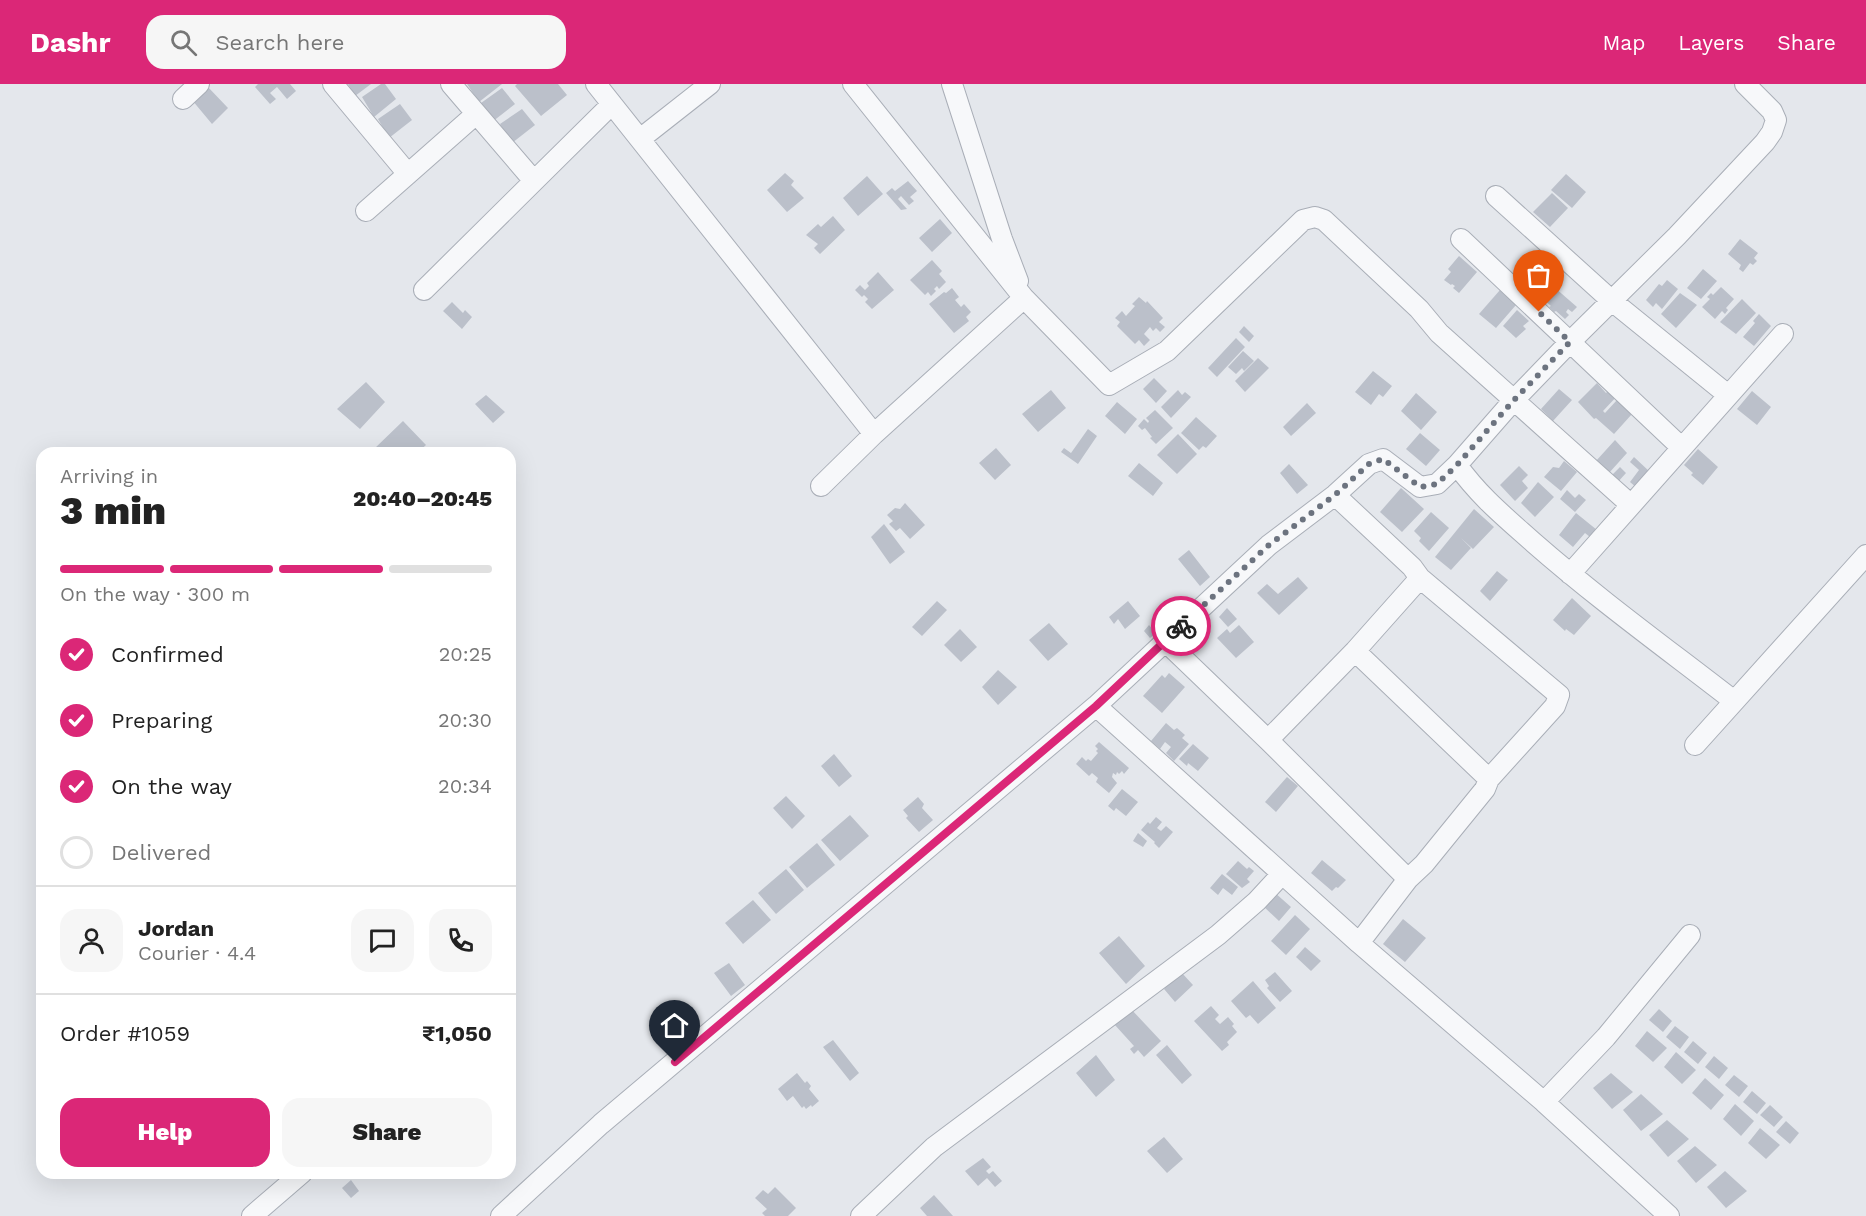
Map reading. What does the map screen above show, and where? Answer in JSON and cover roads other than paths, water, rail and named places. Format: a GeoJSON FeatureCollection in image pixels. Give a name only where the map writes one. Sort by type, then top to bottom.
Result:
{"type":"FeatureCollection","features":[{"type":"Feature","properties":{"kind":"street"},"geometry":{"type":"LineString","coordinates":[[183,99],[199,84]]}},
{"type":"Feature","properties":{"kind":"street"},"geometry":{"type":"LineString","coordinates":[[333,84],[408,174]]}},
{"type":"Feature","properties":{"kind":"street"},"geometry":{"type":"LineString","coordinates":[[451,84],[534,182]]}},
{"type":"Feature","properties":{"kind":"street"},"geometry":{"type":"LineString","coordinates":[[596,84],[874,434]]}},
{"type":"Feature","properties":{"kind":"street"},"geometry":{"type":"LineString","coordinates":[[640,139],[710,84]]}},
{"type":"Feature","properties":{"kind":"street"},"geometry":{"type":"LineString","coordinates":[[853,84],[1024,298],[1109,385],[1167,351],[1303,220],[1315,217],[1324,220],[1419,309],[1439,333],[1631,505]]}},
{"type":"Feature","properties":{"kind":"street"},"geometry":{"type":"LineString","coordinates":[[952,84],[1002,239],[1024,298]]}},
{"type":"Feature","properties":{"kind":"street"},"geometry":{"type":"LineString","coordinates":[[501,1216],[601,1124],[1096,706],[1269,545],[1335,495],[1369,464],[1383,459],[1420,487],[1437,484],[1570,342],[1677,236],[1772,132],[1776,120],[1772,111],[1745,84]]}},
{"type":"Feature","properties":{"kind":"street"},"geometry":{"type":"LineString","coordinates":[[424,290],[612,104]]}},
{"type":"Feature","properties":{"kind":"street"},"geometry":{"type":"LineString","coordinates":[[366,211],[476,114]]}},
{"type":"Feature","properties":{"kind":"street"},"geometry":{"type":"LineString","coordinates":[[1496,196],[1612,301],[1728,395]]}},
{"type":"Feature","properties":{"kind":"street"},"geometry":{"type":"LineString","coordinates":[[1461,239],[1682,448]]}},
{"type":"Feature","properties":{"kind":"street"},"geometry":{"type":"LineString","coordinates":[[821,486],[874,434],[1024,298]]}},
{"type":"Feature","properties":{"kind":"street"},"geometry":{"type":"LineString","coordinates":[[1570,574],[1783,334]]}},
{"type":"Feature","properties":{"kind":"street"},"geometry":{"type":"LineString","coordinates":[[1457,465],[1472,487],[1570,574],[1734,701]]}},
{"type":"Feature","properties":{"kind":"street"},"geometry":{"type":"LineString","coordinates":[[1335,495],[1412,567],[1419,578],[1559,695],[1555,706],[1490,779],[1485,789],[1425,864],[1408,879],[1359,943]]}},
{"type":"Feature","properties":{"kind":"street"},"geometry":{"type":"LineString","coordinates":[[1695,745],[1866,555]]}},
{"type":"Feature","properties":{"kind":"street"},"geometry":{"type":"LineString","coordinates":[[1268,740],[1355,651],[1419,578]]}},
{"type":"Feature","properties":{"kind":"street"},"geometry":{"type":"LineString","coordinates":[[1165,641],[1408,879]]}},
{"type":"Feature","properties":{"kind":"street"},"geometry":{"type":"LineString","coordinates":[[1355,651],[1490,779]]}},
{"type":"Feature","properties":{"kind":"street"},"geometry":{"type":"LineString","coordinates":[[1096,706],[1359,943],[1544,1102],[1669,1216]]}},
{"type":"Feature","properties":{"kind":"street"},"geometry":{"type":"LineString","coordinates":[[861,1216],[934,1147],[1218,935],[1257,901],[1282,874]]}},
{"type":"Feature","properties":{"kind":"street"},"geometry":{"type":"LineString","coordinates":[[1544,1102],[1606,1037],[1690,935]]}},
{"type":"Feature","properties":{"kind":"street"},"geometry":{"type":"LineString","coordinates":[[252,1216],[295,1179]]}}]}
